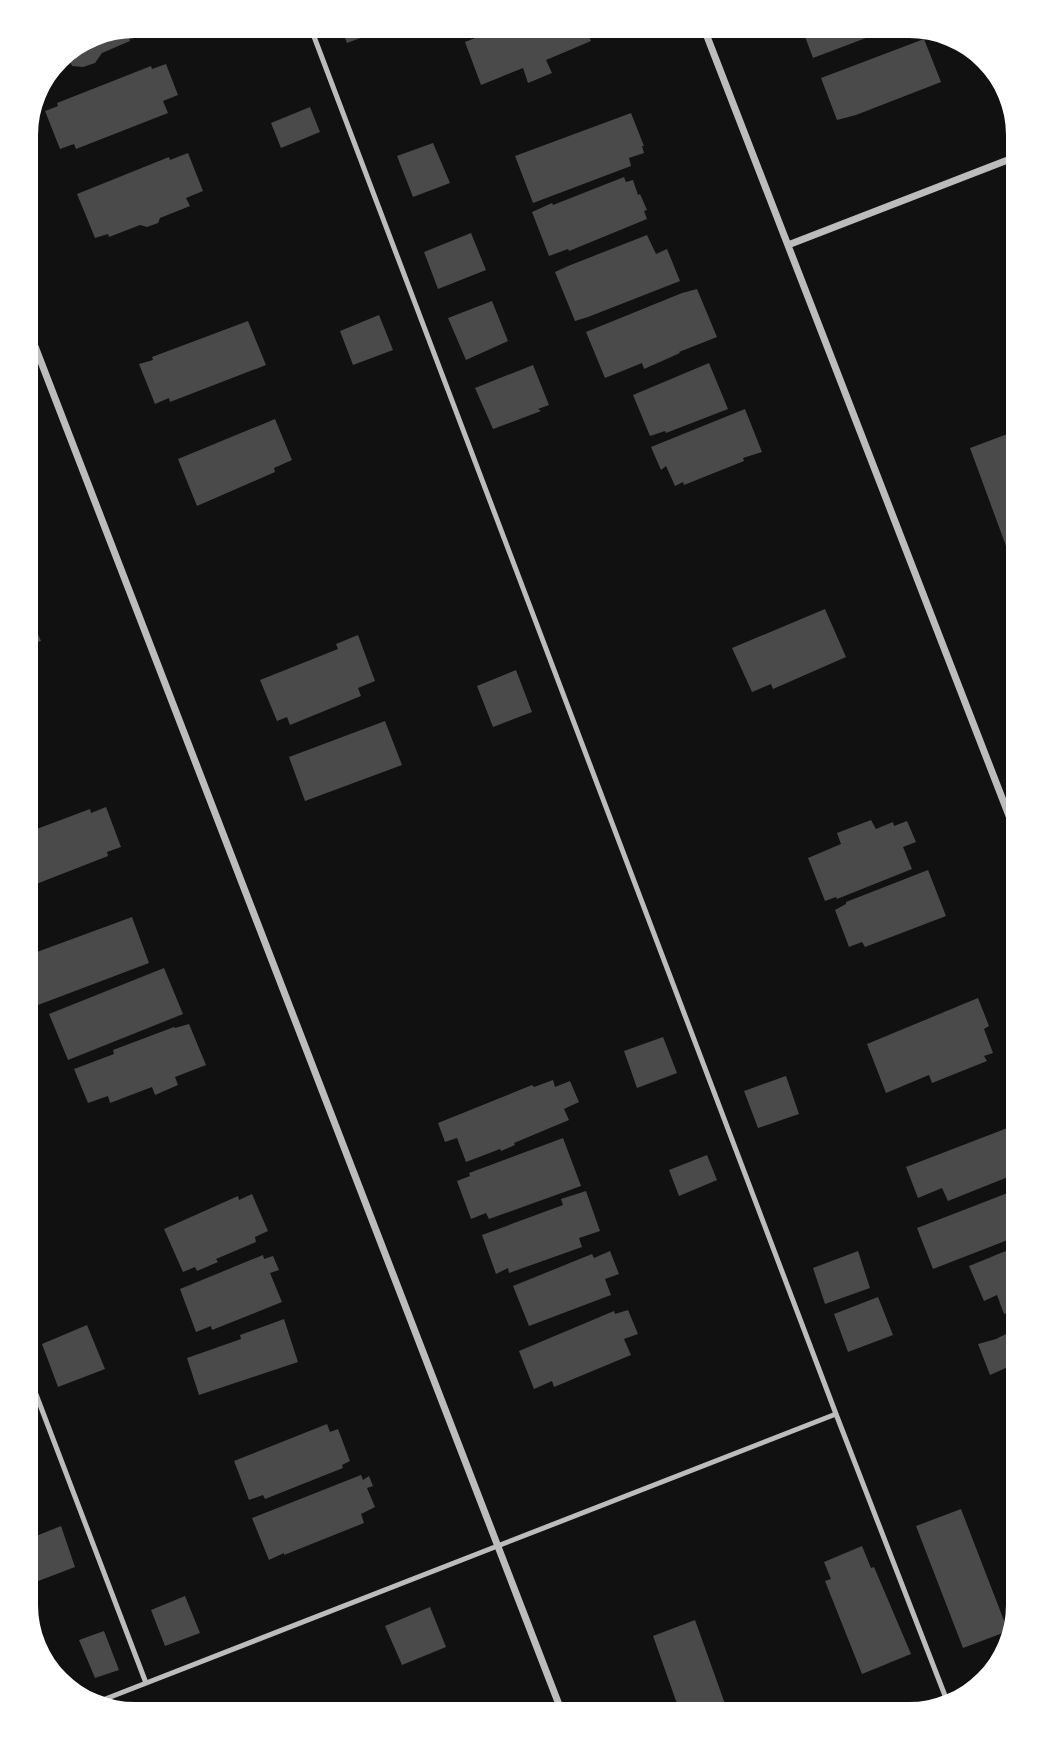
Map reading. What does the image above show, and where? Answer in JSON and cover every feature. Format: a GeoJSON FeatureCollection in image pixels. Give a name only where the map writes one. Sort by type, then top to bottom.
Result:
{"type":"FeatureCollection","features":[{"type":"Feature","properties":{"kind":"street"},"geometry":{"type":"LineString","coordinates":[[708,39],[1006,808]]}},
{"type":"Feature","properties":{"kind":"street"},"geometry":{"type":"LineString","coordinates":[[788,245],[1006,161]]}},
{"type":"Feature","properties":{"kind":"street"},"geometry":{"type":"LineString","coordinates":[[39,357],[558,1702]]}},
{"type":"Feature","properties":{"kind":"lane"},"geometry":{"type":"LineString","coordinates":[[315,39],[945,1695]]}},
{"type":"Feature","properties":{"kind":"lane"},"geometry":{"type":"LineString","coordinates":[[39,1402],[146,1683]]}},
{"type":"Feature","properties":{"kind":"lane"},"geometry":{"type":"LineString","coordinates":[[107,1698],[836,1414]]}},
{"type":"Feature","properties":{"kind":"building"},"geometry":{"type":"Polygon","coordinates":[[[130,39],[102,53],[95,63],[83,67],[72,66],[71,62],[87,51],[104,44],[130,39]]]}},
{"type":"Feature","properties":{"kind":"building"},"geometry":{"type":"Polygon","coordinates":[[[472,39],[591,41],[546,60],[552,73],[528,83],[523,68],[481,85],[465,42],[472,39]]]}},
{"type":"Feature","properties":{"kind":"building"},"geometry":{"type":"Polygon","coordinates":[[[806,39],[863,39],[813,58],[806,39]]]}},
{"type":"Feature","properties":{"kind":"building"},"geometry":{"type":"Polygon","coordinates":[[[922,40],[941,82],[837,120],[821,78],[922,40]]]}},
{"type":"Feature","properties":{"kind":"building"},"geometry":{"type":"Polygon","coordinates":[[[166,64],[178,95],[163,101],[168,113],[76,149],[74,144],[60,149],[45,111],[58,106],[57,103],[151,66],[152,69],[166,64]]]}},
{"type":"Feature","properties":{"kind":"building"},"geometry":{"type":"Polygon","coordinates":[[[310,107],[320,132],[281,148],[271,123],[310,107]]]}},
{"type":"Feature","properties":{"kind":"building"},"geometry":{"type":"Polygon","coordinates":[[[631,113],[644,146],[644,153],[629,158],[631,166],[533,203],[515,156],[631,113]]]}},
{"type":"Feature","properties":{"kind":"building"},"geometry":{"type":"Polygon","coordinates":[[[433,143],[450,183],[413,197],[397,156],[433,143]]]}},
{"type":"Feature","properties":{"kind":"building"},"geometry":{"type":"Polygon","coordinates":[[[188,153],[203,191],[186,198],[190,206],[160,218],[158,223],[147,227],[140,225],[109,237],[108,234],[95,238],[77,194],[169,157],[170,160],[188,153]]]}},
{"type":"Feature","properties":{"kind":"building"},"geometry":{"type":"Polygon","coordinates":[[[624,177],[626,182],[633,180],[647,210],[644,211],[647,219],[569,251],[568,249],[549,256],[532,212],[624,177]]]}},
{"type":"Feature","properties":{"kind":"building"},"geometry":{"type":"Polygon","coordinates":[[[471,233],[486,270],[438,289],[424,252],[471,233]]]}},
{"type":"Feature","properties":{"kind":"building"},"geometry":{"type":"Polygon","coordinates":[[[647,235],[656,254],[667,249],[680,281],[575,321],[555,272],[647,235]]]}},
{"type":"Feature","properties":{"kind":"building"},"geometry":{"type":"Polygon","coordinates":[[[697,289],[717,337],[644,369],[642,363],[605,378],[586,332],[697,289]]]}},
{"type":"Feature","properties":{"kind":"building"},"geometry":{"type":"Polygon","coordinates":[[[492,301],[508,341],[466,360],[448,318],[492,301]]]}},
{"type":"Feature","properties":{"kind":"building"},"geometry":{"type":"Polygon","coordinates":[[[379,315],[393,350],[353,365],[340,331],[379,315]]]}},
{"type":"Feature","properties":{"kind":"building"},"geometry":{"type":"Polygon","coordinates":[[[248,321],[266,365],[170,402],[169,398],[155,404],[139,364],[248,321]]]}},
{"type":"Feature","properties":{"kind":"building"},"geometry":{"type":"Polygon","coordinates":[[[709,363],[728,409],[666,433],[665,431],[650,436],[633,395],[709,363]]]}},
{"type":"Feature","properties":{"kind":"building"},"geometry":{"type":"Polygon","coordinates":[[[533,365],[549,405],[538,409],[541,411],[493,429],[475,388],[533,365]]]}},
{"type":"Feature","properties":{"kind":"building"},"geometry":{"type":"Polygon","coordinates":[[[745,409],[762,452],[684,485],[683,482],[675,486],[666,466],[661,470],[651,447],[745,409]]]}},
{"type":"Feature","properties":{"kind":"building"},"geometry":{"type":"Polygon","coordinates":[[[275,419],[292,460],[274,468],[275,472],[197,506],[178,459],[275,419]]]}},
{"type":"Feature","properties":{"kind":"building"},"geometry":{"type":"Polygon","coordinates":[[[1006,434],[1006,546],[970,448],[1006,434]]]}},
{"type":"Feature","properties":{"kind":"building"},"geometry":{"type":"Polygon","coordinates":[[[825,609],[846,657],[773,689],[771,684],[752,692],[732,648],[825,609]]]}},
{"type":"Feature","properties":{"kind":"building"},"geometry":{"type":"Polygon","coordinates":[[[358,635],[375,681],[358,688],[361,696],[290,725],[287,717],[277,721],[260,680],[338,649],[336,644],[358,635]]]}},
{"type":"Feature","properties":{"kind":"building"},"geometry":{"type":"Polygon","coordinates":[[[516,670],[532,712],[493,727],[477,686],[516,670]]]}},
{"type":"Feature","properties":{"kind":"building"},"geometry":{"type":"Polygon","coordinates":[[[385,721],[402,765],[305,801],[289,757],[385,721]]]}},
{"type":"Feature","properties":{"kind":"building"},"geometry":{"type":"Polygon","coordinates":[[[106,807],[121,847],[107,852],[108,856],[39,883],[39,828],[90,809],[91,813],[106,807]]]}},
{"type":"Feature","properties":{"kind":"building"},"geometry":{"type":"Polygon","coordinates":[[[871,820],[876,829],[893,822],[894,826],[907,821],[916,842],[903,847],[912,869],[837,899],[836,897],[825,901],[808,858],[841,844],[837,833],[871,820]]]}},
{"type":"Feature","properties":{"kind":"building"},"geometry":{"type":"Polygon","coordinates":[[[928,870],[946,916],[865,947],[862,942],[849,947],[835,910],[846,902],[928,870]]]}},
{"type":"Feature","properties":{"kind":"building"},"geometry":{"type":"Polygon","coordinates":[[[132,917],[149,963],[39,1005],[39,951],[132,917]]]}},
{"type":"Feature","properties":{"kind":"building"},"geometry":{"type":"Polygon","coordinates":[[[164,968],[183,1014],[68,1060],[49,1014],[164,968]]]}},
{"type":"Feature","properties":{"kind":"building"},"geometry":{"type":"Polygon","coordinates":[[[978,998],[989,1026],[984,1029],[993,1053],[984,1056],[987,1061],[932,1083],[929,1075],[886,1093],[867,1044],[978,998]]]}},
{"type":"Feature","properties":{"kind":"building"},"geometry":{"type":"Polygon","coordinates":[[[189,1024],[206,1065],[175,1077],[178,1085],[155,1095],[152,1087],[110,1103],[108,1096],[88,1103],[74,1069],[114,1054],[113,1050],[189,1024]]]}},
{"type":"Feature","properties":{"kind":"building"},"geometry":{"type":"Polygon","coordinates":[[[663,1037],[677,1073],[637,1088],[624,1051],[663,1037]]]}},
{"type":"Feature","properties":{"kind":"building"},"geometry":{"type":"Polygon","coordinates":[[[786,1076],[799,1114],[758,1128],[744,1091],[786,1076]]]}},
{"type":"Feature","properties":{"kind":"building"},"geometry":{"type":"Polygon","coordinates":[[[553,1080],[555,1087],[570,1081],[579,1102],[564,1109],[569,1120],[501,1151],[500,1149],[466,1162],[457,1138],[445,1142],[438,1123],[532,1085],[534,1087],[553,1080]]]}},
{"type":"Feature","properties":{"kind":"building"},"geometry":{"type":"Polygon","coordinates":[[[1006,1129],[1006,1178],[948,1201],[942,1188],[918,1198],[906,1167],[1006,1129]]]}},
{"type":"Feature","properties":{"kind":"building"},"geometry":{"type":"Polygon","coordinates":[[[563,1138],[581,1186],[489,1219],[486,1213],[471,1219],[457,1181],[470,1176],[469,1173],[563,1138]]]}},
{"type":"Feature","properties":{"kind":"building"},"geometry":{"type":"Polygon","coordinates":[[[707,1155],[717,1180],[679,1196],[669,1170],[707,1155]]]}},
{"type":"Feature","properties":{"kind":"building"},"geometry":{"type":"Polygon","coordinates":[[[586,1191],[600,1231],[579,1238],[582,1247],[509,1273],[508,1268],[496,1274],[482,1235],[563,1205],[561,1199],[586,1191]]]}},
{"type":"Feature","properties":{"kind":"building"},"geometry":{"type":"Polygon","coordinates":[[[252,1194],[268,1231],[255,1237],[256,1242],[216,1259],[218,1262],[197,1271],[195,1267],[183,1272],[164,1229],[238,1196],[239,1200],[252,1194]]]}},
{"type":"Feature","properties":{"kind":"building"},"geometry":{"type":"Polygon","coordinates":[[[1006,1194],[1006,1241],[933,1269],[917,1228],[1006,1194]]]}},
{"type":"Feature","properties":{"kind":"building"},"geometry":{"type":"Polygon","coordinates":[[[610,1251],[619,1274],[605,1279],[611,1295],[529,1326],[513,1286],[592,1254],[594,1258],[610,1251]]]}},
{"type":"Feature","properties":{"kind":"building"},"geometry":{"type":"Polygon","coordinates":[[[858,1251],[870,1288],[825,1304],[813,1268],[858,1251]]]}},
{"type":"Feature","properties":{"kind":"building"},"geometry":{"type":"Polygon","coordinates":[[[1006,1251],[1006,1313],[1004,1314],[997,1295],[984,1301],[969,1266],[1006,1251]]]}},
{"type":"Feature","properties":{"kind":"building"},"geometry":{"type":"Polygon","coordinates":[[[263,1255],[264,1259],[273,1256],[279,1270],[270,1273],[282,1302],[212,1330],[211,1326],[196,1332],[180,1289],[263,1255]]]}},
{"type":"Feature","properties":{"kind":"building"},"geometry":{"type":"Polygon","coordinates":[[[878,1297],[893,1335],[848,1352],[834,1314],[878,1297]]]}},
{"type":"Feature","properties":{"kind":"building"},"geometry":{"type":"Polygon","coordinates":[[[628,1310],[638,1334],[624,1339],[631,1355],[554,1387],[552,1381],[534,1389],[519,1351],[614,1311],[615,1314],[628,1310]]]}},
{"type":"Feature","properties":{"kind":"building"},"geometry":{"type":"Polygon","coordinates":[[[284,1319],[298,1362],[199,1395],[187,1358],[241,1339],[240,1335],[284,1319]]]}},
{"type":"Feature","properties":{"kind":"building"},"geometry":{"type":"Polygon","coordinates":[[[87,1325],[105,1369],[58,1387],[42,1344],[87,1325]]]}},
{"type":"Feature","properties":{"kind":"building"},"geometry":{"type":"Polygon","coordinates":[[[1006,1334],[1006,1368],[990,1375],[978,1344],[1006,1334]]]}},
{"type":"Feature","properties":{"kind":"building"},"geometry":{"type":"Polygon","coordinates":[[[327,1424],[330,1432],[338,1429],[350,1461],[342,1465],[343,1468],[265,1499],[263,1495],[249,1500],[234,1461],[327,1424]]]}},
{"type":"Feature","properties":{"kind":"building"},"geometry":{"type":"Polygon","coordinates":[[[361,1475],[363,1480],[369,1476],[373,1486],[367,1488],[375,1507],[361,1514],[364,1523],[269,1560],[252,1518],[361,1475]]]}},
{"type":"Feature","properties":{"kind":"building"},"geometry":{"type":"Polygon","coordinates":[[[961,1509],[1004,1621],[1001,1634],[963,1648],[916,1526],[961,1509]]]}},
{"type":"Feature","properties":{"kind":"building"},"geometry":{"type":"Polygon","coordinates":[[[61,1526],[75,1567],[39,1581],[39,1535],[61,1526]]]}},
{"type":"Feature","properties":{"kind":"building"},"geometry":{"type":"Polygon","coordinates":[[[862,1546],[871,1568],[874,1567],[911,1654],[862,1674],[825,1581],[831,1579],[824,1562],[862,1546]]]}},
{"type":"Feature","properties":{"kind":"building"},"geometry":{"type":"Polygon","coordinates":[[[185,1596],[200,1633],[165,1646],[151,1610],[185,1596]]]}},
{"type":"Feature","properties":{"kind":"building"},"geometry":{"type":"Polygon","coordinates":[[[430,1607],[446,1647],[402,1665],[385,1626],[430,1607]]]}},
{"type":"Feature","properties":{"kind":"building"},"geometry":{"type":"Polygon","coordinates":[[[695,1620],[724,1702],[676,1702],[653,1636],[695,1620]]]}},
{"type":"Feature","properties":{"kind":"building"},"geometry":{"type":"Polygon","coordinates":[[[104,1631],[119,1670],[95,1678],[79,1640],[104,1631]]]}}]}
